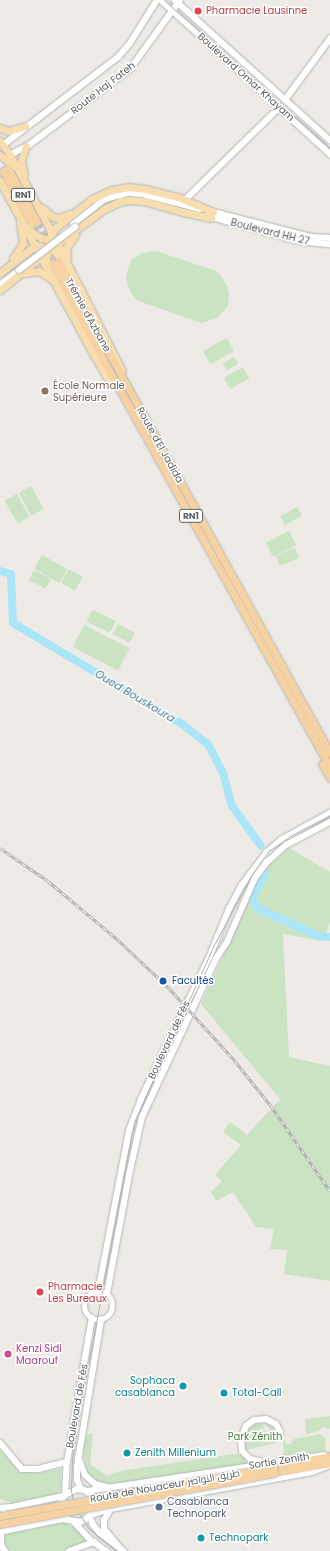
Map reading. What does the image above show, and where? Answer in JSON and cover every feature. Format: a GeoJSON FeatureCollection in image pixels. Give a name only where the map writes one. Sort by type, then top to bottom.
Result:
{"type":"FeatureCollection","features":[{"type":"Feature","properties":{"kind":"highway","name":"RN1"},"geometry":{"type":"LineString","coordinates":[[5,170],[32,225]]}},
{"type":"Feature","properties":{"kind":"highway","name":"Trémie d'Azbane"},"geometry":{"type":"LineString","coordinates":[[50,261],[118,369],[130,392]]}},
{"type":"Feature","properties":{"kind":"highway","name":"Trémie d'Azbane"},"geometry":{"type":"LineString","coordinates":[[50,261],[120,390]]}},
{"type":"Feature","properties":{"kind":"highway","name":"Route d'El Jadida"},"geometry":{"type":"LineString","coordinates":[[120,390],[330,768]]}},
{"type":"Feature","properties":{"kind":"highway","name":"Route d'El Jadida"},"geometry":{"type":"LineString","coordinates":[[130,392],[330,753]]}},
{"type":"Feature","properties":{"kind":"highway","name":"Route d'El Jadida"},"geometry":{"type":"LineString","coordinates":[[261,642],[279,683],[330,778]]}},
{"type":"Feature","properties":{"kind":"highway","name":"Route d'El Jadida"},"geometry":{"type":"LineString","coordinates":[[271,645],[288,667],[330,744]]}},
{"type":"Feature","properties":{"kind":"highway","name":"Route de Nouaceur طريق النواصر"},"geometry":{"type":"LineString","coordinates":[[0,1524],[274,1470],[330,1456]]}},
{"type":"Feature","properties":{"kind":"highway","name":"Route de Nouaceur طريق النواصر"},"geometry":{"type":"LineString","coordinates":[[0,1516],[274,1470],[330,1464]]}},
{"type":"Feature","properties":{"kind":"main road","name":"Route Haj Fateh"},"geometry":{"type":"LineString","coordinates":[[1,145],[118,57],[130,43],[157,0]]}},
{"type":"Feature","properties":{"kind":"main road","name":"Route Haj Fateh"},"geometry":{"type":"LineString","coordinates":[[3,156],[26,146],[130,69],[173,11],[178,1]]}},
{"type":"Feature","properties":{"kind":"main road"},"geometry":{"type":"LineString","coordinates":[[0,128],[8,131],[25,126]]}},
{"type":"Feature","properties":{"kind":"main road"},"geometry":{"type":"LineString","coordinates":[[1,145],[3,156],[17,169],[33,197],[44,211],[53,217],[59,218],[76,212]]}},
{"type":"Feature","properties":{"kind":"main road"},"geometry":{"type":"LineString","coordinates":[[26,146],[21,164],[28,189]]}},
{"type":"Feature","properties":{"kind":"main road"},"geometry":{"type":"LineString","coordinates":[[0,180],[16,209],[22,231],[23,243],[20,249],[1,272]]}},
{"type":"Feature","properties":{"kind":"main road"},"geometry":{"type":"LineString","coordinates":[[52,232],[76,212],[102,194],[120,188],[145,189],[185,200],[212,215]]}},
{"type":"Feature","properties":{"kind":"main road","name":"Route d'El Jadida"},"geometry":{"type":"LineString","coordinates":[[33,197],[52,232],[49,243],[69,265],[114,354],[130,392]]}},
{"type":"Feature","properties":{"kind":"main road"},"geometry":{"type":"LineString","coordinates":[[0,285],[74,226],[107,202],[127,197],[150,199],[212,215]]}},
{"type":"Feature","properties":{"kind":"main road"},"geometry":{"type":"LineString","coordinates":[[1,272],[35,246],[62,241],[108,207],[121,201],[144,201],[183,212],[212,215]]}},
{"type":"Feature","properties":{"kind":"main road","name":"Route d'El Jadida"},"geometry":{"type":"LineString","coordinates":[[16,209],[32,225],[35,246],[50,261],[54,282],[92,352],[107,376],[120,390]]}},
{"type":"Feature","properties":{"kind":"main road","name":"Boulevard HH 27"},"geometry":{"type":"LineString","coordinates":[[212,215],[311,237],[330,238]]}},
{"type":"Feature","properties":{"kind":"main road","name":"Boulevard HH 27"},"geometry":{"type":"LineString","coordinates":[[212,215],[299,240],[330,244]]}},
{"type":"Feature","properties":{"kind":"main road"},"geometry":{"type":"LineString","coordinates":[[34,234],[38,234],[42,231],[45,220]]}},
{"type":"Feature","properties":{"kind":"main road"},"geometry":{"type":"LineString","coordinates":[[45,220],[50,261]]}},
{"type":"Feature","properties":{"kind":"main road"},"geometry":{"type":"LineString","coordinates":[[0,281],[19,271],[50,261],[69,265],[66,253],[69,242],[90,220]]}},
{"type":"Feature","properties":{"kind":"main road"},"geometry":{"type":"LineString","coordinates":[[32,225],[34,234],[49,243]]}},
{"type":"Feature","properties":{"kind":"main road"},"geometry":{"type":"LineString","coordinates":[[49,243],[50,261]]}},
{"type":"Feature","properties":{"kind":"main road"},"geometry":{"type":"LineString","coordinates":[[0,290],[19,271],[39,271],[54,282]]}},
{"type":"Feature","properties":{"kind":"main road"},"geometry":{"type":"LineString","coordinates":[[280,1432],[276,1424],[269,1420],[257,1419],[246,1426],[242,1435],[241,1443],[244,1454],[254,1461],[286,1460]]}},
{"type":"Feature","properties":{"kind":"main road"},"geometry":{"type":"LineString","coordinates":[[0,1443],[22,1469],[38,1469],[67,1462]]}},
{"type":"Feature","properties":{"kind":"main road","name":"Sortie Zenith"},"geometry":{"type":"LineString","coordinates":[[84,1490],[110,1488],[323,1454],[330,1456]]}},
{"type":"Feature","properties":{"kind":"main road"},"geometry":{"type":"LineString","coordinates":[[78,1457],[82,1472],[88,1478],[99,1486],[110,1488]]}},
{"type":"Feature","properties":{"kind":"main road"},"geometry":{"type":"LineString","coordinates":[[2,1533],[37,1524],[71,1520],[83,1521],[91,1515],[110,1509],[306,1473],[322,1469],[330,1464]]}},
{"type":"Feature","properties":{"kind":"main road"},"geometry":{"type":"LineString","coordinates":[[0,1508],[12,1507],[64,1496],[72,1490],[84,1490],[93,1500],[94,1505],[91,1515]]}},
{"type":"Feature","properties":{"kind":"main road"},"geometry":{"type":"LineString","coordinates":[[64,1496],[61,1509],[71,1520]]}},
{"type":"Feature","properties":{"kind":"main road"},"geometry":{"type":"LineString","coordinates":[[0,1508],[5,1513],[8,1520],[2,1533],[1,1545],[5,1551]]}},
{"type":"Feature","properties":{"kind":"main road"},"geometry":{"type":"LineString","coordinates":[[110,1509],[104,1518],[104,1529],[122,1550]]}},
{"type":"Feature","properties":{"kind":"main road"},"geometry":{"type":"LineString","coordinates":[[69,1551],[94,1542]]}},
{"type":"Feature","properties":{"kind":"street","name":"Boulevard Omar Khayam"},"geometry":{"type":"LineString","coordinates":[[161,0],[330,154]]}},
{"type":"Feature","properties":{"kind":"street","name":"Boulevard Omar Khayam"},"geometry":{"type":"LineString","coordinates":[[178,1],[330,140]]}},
{"type":"Feature","properties":{"kind":"street"},"geometry":{"type":"LineString","coordinates":[[285,100],[330,39]]}},
{"type":"Feature","properties":{"kind":"street"},"geometry":{"type":"LineString","coordinates":[[185,200],[279,108]]}},
{"type":"Feature","properties":{"kind":"street","name":"Boulevard de Fès"},"geometry":{"type":"LineString","coordinates":[[98,1292],[129,1130],[141,1099],[209,958],[229,909],[242,885],[266,853],[291,834],[330,813]]}},
{"type":"Feature","properties":{"kind":"street","name":"Boulevard de Fès"},"geometry":{"type":"LineString","coordinates":[[107,1294],[141,1121],[214,963],[240,915],[255,878],[267,862],[286,845],[330,822]]}},
{"type":"Feature","properties":{"kind":"street"},"geometry":{"type":"LineString","coordinates":[[98,1292],[107,1294],[112,1300],[113,1308],[109,1316],[101,1320],[92,1318],[87,1312],[86,1303],[90,1296],[98,1292]]}},
{"type":"Feature","properties":{"kind":"street","name":"Boulevard de Fès"},"geometry":{"type":"LineString","coordinates":[[64,1496],[67,1462],[92,1318]]}},
{"type":"Feature","properties":{"kind":"street","name":"Boulevard de Fès"},"geometry":{"type":"LineString","coordinates":[[84,1490],[77,1480],[78,1457],[101,1320]]}},
{"type":"Feature","properties":{"kind":"street"},"geometry":{"type":"LineString","coordinates":[[91,1515],[96,1528],[122,1550]]}},
{"type":"Feature","properties":{"kind":"street"},"geometry":{"type":"LineString","coordinates":[[71,1520],[94,1542],[106,1551]]}},
{"type":"Feature","properties":{"kind":"green space"},"geometry":{"type":"Polygon","coordinates":[[[156,251],[216,271],[221,276],[227,286],[229,295],[228,306],[217,318],[201,323],[136,300],[131,293],[126,280],[128,268],[132,259],[142,253],[156,251]]]}},
{"type":"Feature","properties":{"kind":"green space"},"geometry":{"type":"Polygon","coordinates":[[[227,338],[234,351],[210,364],[203,351],[227,338]]]}},
{"type":"Feature","properties":{"kind":"green space"},"geometry":{"type":"Polygon","coordinates":[[[234,357],[238,364],[227,370],[223,364],[234,357]]]}},
{"type":"Feature","properties":{"kind":"green space"},"geometry":{"type":"Polygon","coordinates":[[[243,367],[249,378],[230,389],[224,378],[243,367]]]}},
{"type":"Feature","properties":{"kind":"green space"},"geometry":{"type":"Polygon","coordinates":[[[31,486],[44,509],[31,516],[19,493],[31,486]]]}},
{"type":"Feature","properties":{"kind":"green space"},"geometry":{"type":"Polygon","coordinates":[[[17,494],[30,517],[17,524],[5,501],[17,494]]]}},
{"type":"Feature","properties":{"kind":"green space"},"geometry":{"type":"Polygon","coordinates":[[[297,507],[302,516],[285,525],[280,516],[297,507]]]}},
{"type":"Feature","properties":{"kind":"green space"},"geometry":{"type":"Polygon","coordinates":[[[289,531],[296,545],[273,557],[266,543],[289,531]]]}},
{"type":"Feature","properties":{"kind":"green space"},"geometry":{"type":"Polygon","coordinates":[[[295,548],[299,558],[280,566],[276,556],[295,548]]]}},
{"type":"Feature","properties":{"kind":"green space"},"geometry":{"type":"Polygon","coordinates":[[[42,555],[67,569],[60,583],[34,569],[42,555]]]}},
{"type":"Feature","properties":{"kind":"green space"},"geometry":{"type":"Polygon","coordinates":[[[69,569],[83,577],[75,591],[61,583],[69,569]]]}},
{"type":"Feature","properties":{"kind":"green space"},"geometry":{"type":"Polygon","coordinates":[[[34,570],[51,579],[46,589],[29,580],[34,570]]]}},
{"type":"Feature","properties":{"kind":"green space"},"geometry":{"type":"Polygon","coordinates":[[[92,610],[116,621],[110,633],[87,622],[92,610]]]}},
{"type":"Feature","properties":{"kind":"green space"},"geometry":{"type":"Polygon","coordinates":[[[118,624],[135,633],[130,643],[113,634],[118,624]]]}},
{"type":"Feature","properties":{"kind":"green space"},"geometry":{"type":"Polygon","coordinates":[[[84,625],[129,648],[118,670],[73,647],[84,625]]]}},
{"type":"Feature","properties":{"kind":"green space"},"geometry":{"type":"Polygon","coordinates":[[[289,848],[330,872],[330,922],[323,941],[283,934],[289,1057],[330,1066],[330,1281],[284,1274],[287,1250],[270,1249],[274,1229],[256,1227],[233,1192],[216,1201],[211,1192],[222,1181],[215,1175],[241,1145],[223,1132],[230,1122],[247,1135],[280,1099],[201,1004],[250,897],[267,867],[289,848]]]}},
{"type":"Feature","properties":{"kind":"green space"},"geometry":{"type":"Polygon","coordinates":[[[330,1416],[330,1429],[323,1427],[319,1431],[306,1434],[305,1419],[330,1416]]]}},
{"type":"Feature","properties":{"kind":"green space","name":"Park Zénith"},"geometry":{"type":"Polygon","coordinates":[[[262,1422],[264,1427],[263,1429],[277,1443],[245,1450],[246,1430],[252,1424],[262,1422]]]}},
{"type":"Feature","properties":{"kind":"green space","name":"Park Zénith"},"geometry":{"type":"Polygon","coordinates":[[[266,1422],[277,1430],[280,1442],[278,1442],[278,1439],[265,1424],[266,1422]]]}},
{"type":"Feature","properties":{"kind":"green space"},"geometry":{"type":"Polygon","coordinates":[[[88,1434],[93,1434],[90,1464],[107,1476],[120,1471],[233,1454],[242,1455],[250,1463],[110,1488],[93,1482],[83,1472],[86,1471],[83,1443],[88,1434]]]}},
{"type":"Feature","properties":{"kind":"green space"},"geometry":{"type":"Polygon","coordinates":[[[320,1434],[325,1437],[326,1451],[282,1456],[284,1451],[283,1439],[287,1444],[291,1444],[294,1439],[320,1434]]]}},
{"type":"Feature","properties":{"kind":"green space"},"geometry":{"type":"Polygon","coordinates":[[[0,1450],[19,1471],[39,1473],[61,1469],[61,1488],[57,1494],[12,1503],[0,1499],[0,1450]]]}},
{"type":"Feature","properties":{"kind":"green space"},"geometry":{"type":"Polygon","coordinates":[[[63,1522],[78,1529],[89,1541],[65,1551],[9,1551],[6,1549],[4,1543],[6,1535],[16,1530],[30,1530],[63,1522]]]}},
{"type":"Feature","properties":{"kind":"waterway","name":"Oued Bouskoura"},"geometry":{"type":"LineString","coordinates":[[0,571],[11,574],[13,623],[182,724],[208,744],[223,773],[232,806],[261,846]]}},
{"type":"Feature","properties":{"kind":"waterway","name":"Oued Bouskoura"},"geometry":{"type":"LineString","coordinates":[[265,874],[253,896],[257,908],[318,936],[330,937]]}},
{"type":"Feature","properties":{"kind":"tunnel"},"geometry":{"type":"LineString","coordinates":[[37,222],[49,243]]}},
{"type":"Feature","properties":{"kind":"tunnel"},"geometry":{"type":"LineString","coordinates":[[32,225],[52,263]]}},
{"type":"Feature","properties":{"kind":"tram line"},"geometry":{"type":"LineString","coordinates":[[164,0],[330,148]]}},
{"type":"Feature","properties":{"kind":"tram line"},"geometry":{"type":"LineString","coordinates":[[116,1551],[89,1529],[74,1506],[71,1490],[72,1459],[83,1392],[134,1122],[215,943],[252,874],[269,851],[292,835],[330,815]]}},
{"type":"Feature","properties":{"kind":"railway"},"geometry":{"type":"LineString","coordinates":[[0,848],[48,881],[117,939],[168,987],[235,1061],[271,1106],[330,1191]]}},
{"type":"Feature","properties":{"kind":"place","name":"Pharmacie Lausinne"},"geometry":{"type":"Point","coordinates":[198,11]}},
{"type":"Feature","properties":{"kind":"place","name":"École Normale Supérieure"},"geometry":{"type":"Point","coordinates":[45,391]}},
{"type":"Feature","properties":{"kind":"place","name":"Facultés"},"geometry":{"type":"Point","coordinates":[163,981]}},
{"type":"Feature","properties":{"kind":"place","name":"Pharmacie Les Bureaux"},"geometry":{"type":"Point","coordinates":[40,1292]}},
{"type":"Feature","properties":{"kind":"place","name":"Kenzi Sidi Maarouf"},"geometry":{"type":"Point","coordinates":[8,1354]}},
{"type":"Feature","properties":{"kind":"place","name":"Sophaca casablanca"},"geometry":{"type":"Point","coordinates":[183,1386]}},
{"type":"Feature","properties":{"kind":"place","name":"Total-Call"},"geometry":{"type":"Point","coordinates":[224,1393]}},
{"type":"Feature","properties":{"kind":"place","name":"Zenith Millenium"},"geometry":{"type":"Point","coordinates":[127,1453]}},
{"type":"Feature","properties":{"kind":"place","name":"Casablanca Technopark"},"geometry":{"type":"Point","coordinates":[159,1507]}},
{"type":"Feature","properties":{"kind":"place","name":"Technopark"},"geometry":{"type":"Point","coordinates":[201,1538]}}]}
